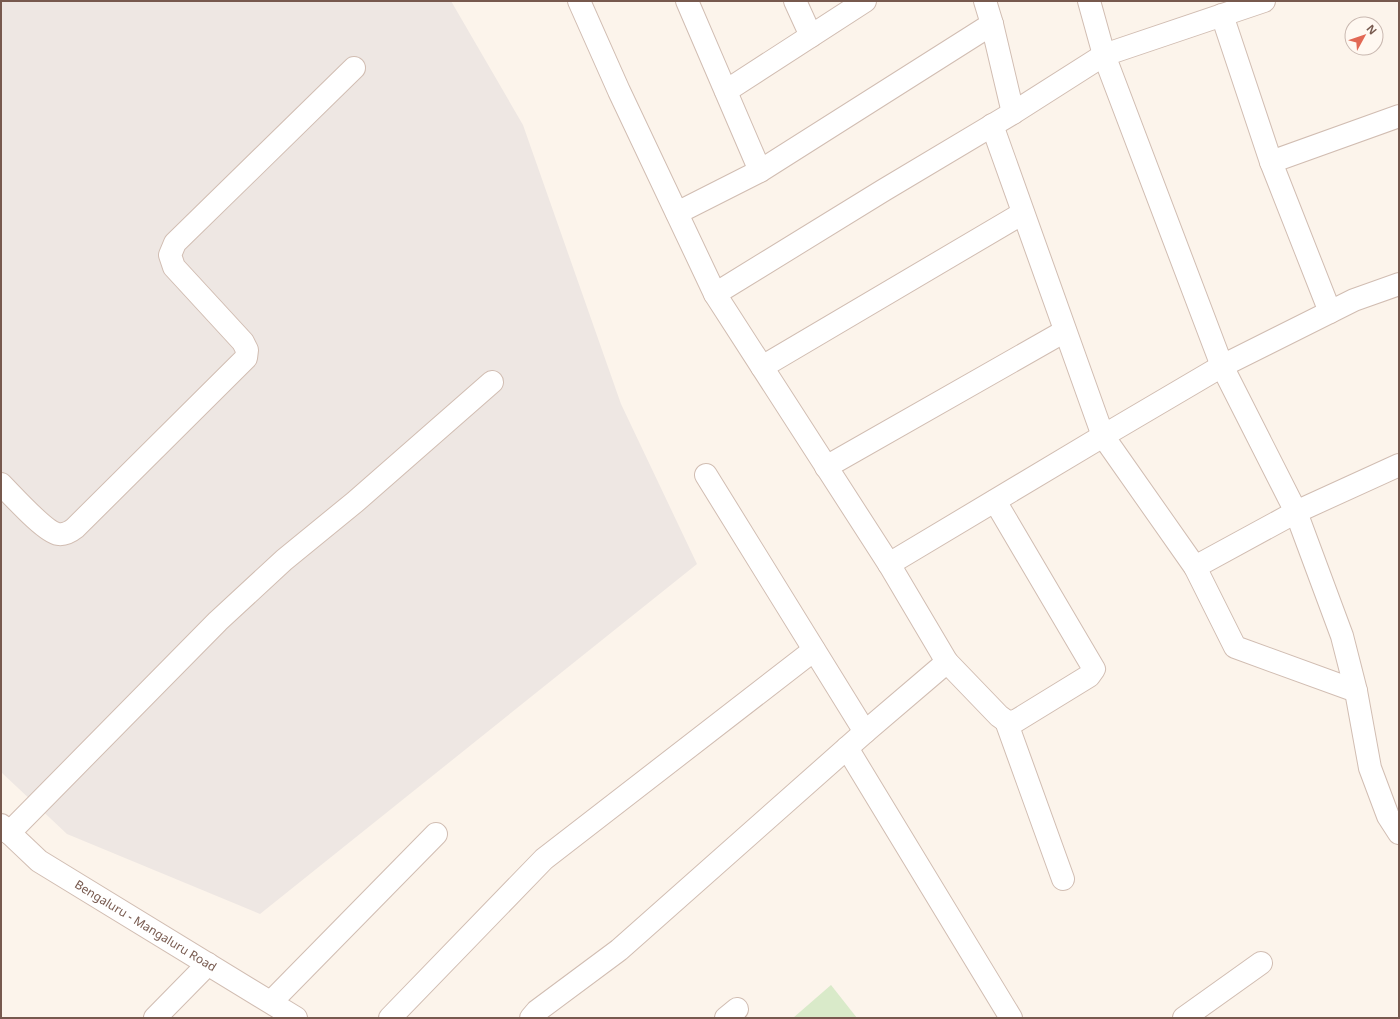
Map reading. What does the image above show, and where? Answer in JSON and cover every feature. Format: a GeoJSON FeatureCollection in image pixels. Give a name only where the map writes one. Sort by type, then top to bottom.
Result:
{"type":"FeatureCollection","features":[{"type":"Feature","properties":{"kind":"street"},"geometry":{"type":"LineString","coordinates":[[579,1],[619,91],[715,294],[889,564],[947,662],[999,716],[1006,721],[1014,722],[1090,676],[1094,669],[995,501]]}},
{"type":"Feature","properties":{"kind":"street"},"geometry":{"type":"LineString","coordinates":[[687,1],[760,171]]}},
{"type":"Feature","properties":{"kind":"street"},"geometry":{"type":"LineString","coordinates":[[795,1],[811,36]]}},
{"type":"Feature","properties":{"kind":"street"},"geometry":{"type":"LineString","coordinates":[[726,91],[865,1]]}},
{"type":"Feature","properties":{"kind":"street"},"geometry":{"type":"LineString","coordinates":[[984,1],[992,24],[1013,113]]}},
{"type":"Feature","properties":{"kind":"street"},"geometry":{"type":"LineString","coordinates":[[1089,1],[1104,55],[1222,366],[1296,512],[1342,636],[1356,690],[1370,768],[1388,816],[1399,833]]}},
{"type":"Feature","properties":{"kind":"street"},"geometry":{"type":"LineString","coordinates":[[715,294],[1013,113],[1104,55],[1264,1]]}},
{"type":"Feature","properties":{"kind":"street"},"geometry":{"type":"LineString","coordinates":[[1222,15],[1271,162],[1330,312]]}},
{"type":"Feature","properties":{"kind":"street"},"geometry":{"type":"LineString","coordinates":[[677,213],[760,171],[992,24]]}},
{"type":"Feature","properties":{"kind":"street"},"geometry":{"type":"LineString","coordinates":[[1,484],[44,526],[57,534],[67,534],[75,528],[246,358],[247,350],[243,342],[174,267],[170,255],[175,243],[354,68]]}},
{"type":"Feature","properties":{"kind":"street"},"geometry":{"type":"LineString","coordinates":[[1271,162],[1399,116]]}},
{"type":"Feature","properties":{"kind":"street"},"geometry":{"type":"LineString","coordinates":[[992,125],[1103,436],[1195,567],[1235,647],[1356,690]]}},
{"type":"Feature","properties":{"kind":"street"},"geometry":{"type":"LineString","coordinates":[[762,367],[1023,213]]}},
{"type":"Feature","properties":{"kind":"street"},"geometry":{"type":"LineString","coordinates":[[889,564],[1222,366],[1354,300],[1399,284]]}},
{"type":"Feature","properties":{"kind":"street"},"geometry":{"type":"LineString","coordinates":[[826,467],[1065,331]]}},
{"type":"Feature","properties":{"kind":"street"},"geometry":{"type":"LineString","coordinates":[[5,829],[223,616],[284,560],[355,502],[492,382]]}},
{"type":"Feature","properties":{"kind":"street"},"geometry":{"type":"LineString","coordinates":[[1195,567],[1296,512],[1399,465]]}},
{"type":"Feature","properties":{"kind":"street"},"geometry":{"type":"LineString","coordinates":[[706,475],[865,732]]}},
{"type":"Feature","properties":{"kind":"street"},"geometry":{"type":"LineString","coordinates":[[390,1018],[544,859],[814,650]]}},
{"type":"Feature","properties":{"kind":"street"},"geometry":{"type":"LineString","coordinates":[[531,1018],[537,1011],[619,950],[865,732],[947,662]]}},
{"type":"Feature","properties":{"kind":"street"},"geometry":{"type":"LineString","coordinates":[[1006,721],[1062,879]]}},
{"type":"Feature","properties":{"kind":"street"},"geometry":{"type":"LineString","coordinates":[[847,748],[1011,1018]]}},
{"type":"Feature","properties":{"kind":"street","name":"Bengaluru - Mangaluru Road"},"geometry":{"type":"LineString","coordinates":[[5,829],[39,861],[208,964],[280,1012]]}},
{"type":"Feature","properties":{"kind":"street"},"geometry":{"type":"LineString","coordinates":[[280,1012],[436,834]]}},
{"type":"Feature","properties":{"kind":"street"},"geometry":{"type":"LineString","coordinates":[[1184,1018],[1261,963]]}},
{"type":"Feature","properties":{"kind":"street"},"geometry":{"type":"LineString","coordinates":[[155,1018],[208,964]]}},
{"type":"Feature","properties":{"kind":"shaded area"},"geometry":{"type":"Polygon","coordinates":[[[1,1],[451,1],[523,125],[621,404],[697,564],[260,914],[67,834],[1,772],[1,1]]]}},
{"type":"Feature","properties":{"kind":"green space"},"geometry":{"type":"Polygon","coordinates":[[[831,985],[857,1018],[793,1018],[831,985]]]}}]}
